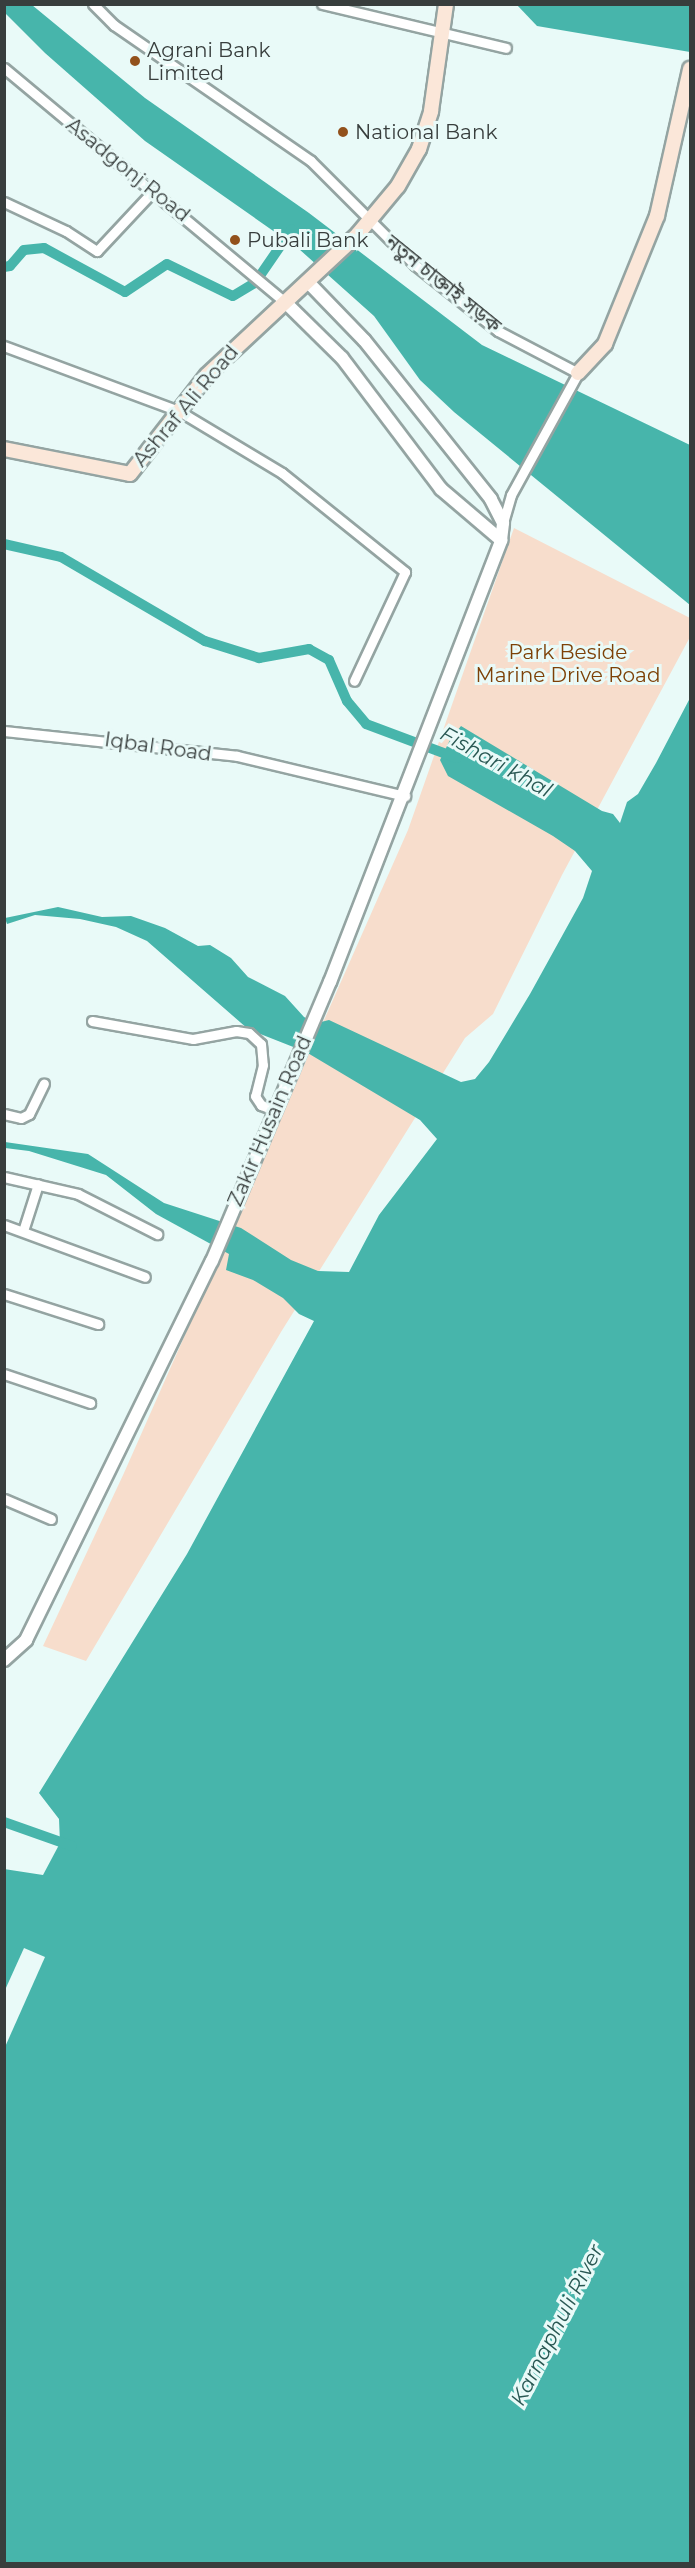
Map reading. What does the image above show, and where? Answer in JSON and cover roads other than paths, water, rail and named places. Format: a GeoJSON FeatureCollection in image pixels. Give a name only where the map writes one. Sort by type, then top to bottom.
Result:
{"type":"FeatureCollection","features":[{"type":"Feature","properties":{"kind":"main road","name":"Ashraf Ali Road"},"geometry":{"type":"LineString","coordinates":[[4,449],[130,474],[224,358],[286,303],[369,223],[420,149],[431,111],[446,4]]}},
{"type":"Feature","properties":{"kind":"main road"},"geometry":{"type":"LineString","coordinates":[[578,373],[605,344],[657,216],[690,69]]}},
{"type":"Feature","properties":{"kind":"street","name":"নতুন চাক্তাই সড়ক"},"geometry":{"type":"LineString","coordinates":[[93,4],[114,24],[311,161],[369,223],[498,331],[578,373]]}},
{"type":"Feature","properties":{"kind":"street"},"geometry":{"type":"LineString","coordinates":[[322,4],[443,35],[506,48]]}},
{"type":"Feature","properties":{"kind":"street","name":"Asadgonj Road"},"geometry":{"type":"LineString","coordinates":[[4,68],[154,190],[286,303]]}},
{"type":"Feature","properties":{"kind":"street"},"geometry":{"type":"LineString","coordinates":[[4,202],[66,231],[97,251],[154,190]]}},
{"type":"Feature","properties":{"kind":"street"},"geometry":{"type":"LineString","coordinates":[[310,280],[364,340],[475,478],[504,523]]}},
{"type":"Feature","properties":{"kind":"street"},"geometry":{"type":"LineString","coordinates":[[286,303],[342,358],[441,489],[501,540]]}},
{"type":"Feature","properties":{"kind":"street"},"geometry":{"type":"LineString","coordinates":[[4,346],[179,411],[282,473],[405,572],[354,681]]}},
{"type":"Feature","properties":{"kind":"street"},"geometry":{"type":"LineString","coordinates":[[405,796],[501,540],[510,495],[578,373]]}},
{"type":"Feature","properties":{"kind":"street","name":"Iqbal Road"},"geometry":{"type":"LineString","coordinates":[[4,731],[237,756],[405,796]]}},
{"type":"Feature","properties":{"kind":"street","name":"Zakir Husain Road"},"geometry":{"type":"LineString","coordinates":[[4,1660],[26,1640],[212,1261],[330,982],[405,796]]}},
{"type":"Feature","properties":{"kind":"street"},"geometry":{"type":"LineString","coordinates":[[92,1021],[193,1039],[236,1031],[249,1033],[261,1044],[263,1065],[255,1096],[261,1105],[274,1110]]}},
{"type":"Feature","properties":{"kind":"street"},"geometry":{"type":"LineString","coordinates":[[4,1114],[21,1118],[29,1114],[44,1083]]}},
{"type":"Feature","properties":{"kind":"street"},"geometry":{"type":"LineString","coordinates":[[4,1177],[78,1194],[157,1234]]}},
{"type":"Feature","properties":{"kind":"street"},"geometry":{"type":"LineString","coordinates":[[23,1231],[38,1184]]}},
{"type":"Feature","properties":{"kind":"street"},"geometry":{"type":"LineString","coordinates":[[4,1225],[145,1277]]}},
{"type":"Feature","properties":{"kind":"street"},"geometry":{"type":"LineString","coordinates":[[4,1294],[98,1324]]}},
{"type":"Feature","properties":{"kind":"street"},"geometry":{"type":"LineString","coordinates":[[4,1374],[90,1403]]}},
{"type":"Feature","properties":{"kind":"street"},"geometry":{"type":"LineString","coordinates":[[4,1499],[51,1519]]}},
{"type":"Feature","properties":{"kind":"water"},"geometry":{"type":"Polygon","coordinates":[[[4,5],[32,5],[145,98],[309,213],[482,345],[690,445],[690,605],[454,412],[420,380],[374,316],[299,249],[145,141],[45,53],[5,13],[4,5]]]}},
{"type":"Feature","properties":{"kind":"water"},"geometry":{"type":"Polygon","coordinates":[[[517,5],[690,5],[690,52],[537,26],[517,5]]]}},
{"type":"Feature","properties":{"kind":"water","name":"Karnaphuli River"},"geometry":{"type":"Polygon","coordinates":[[[690,698],[690,2563],[5,2563],[4,1869],[43,1875],[60,1843],[59,1819],[39,1793],[187,1554],[314,1321],[299,1314],[283,1298],[253,1280],[226,1270],[229,1254],[156,1214],[106,1175],[29,1151],[5,1148],[5,1142],[88,1154],[164,1203],[241,1228],[291,1260],[318,1271],[349,1272],[379,1215],[437,1139],[420,1120],[306,1052],[248,1029],[147,941],[116,927],[80,919],[35,915],[7,924],[5,918],[58,907],[102,917],[131,916],[165,928],[198,946],[210,945],[231,958],[248,977],[285,996],[304,1017],[317,1023],[329,1020],[461,1082],[475,1079],[489,1062],[530,994],[583,898],[592,871],[575,851],[553,836],[448,776],[440,760],[450,740],[461,726],[602,811],[613,814],[620,823],[627,802],[638,794],[690,698]]]}},
{"type":"Feature","properties":{"kind":"waterway"},"geometry":{"type":"LineString","coordinates":[[4,267],[10,266],[24,250],[44,248],[125,292],[167,264],[233,296],[255,283],[292,229]]}},
{"type":"Feature","properties":{"kind":"waterway","name":"Fishari khal"},"geometry":{"type":"LineString","coordinates":[[4,544],[61,557],[205,641],[259,658],[309,649],[329,660],[347,701],[366,724],[457,758]]}},
{"type":"Feature","properties":{"kind":"waterway"},"geometry":{"type":"LineString","coordinates":[[4,1822],[72,1846]]}},
{"type":"Feature","properties":{"kind":"place","name":"Agrani Bank Limited"},"geometry":{"type":"Point","coordinates":[135,61]}},
{"type":"Feature","properties":{"kind":"place","name":"National Bank"},"geometry":{"type":"Point","coordinates":[343,132]}},
{"type":"Feature","properties":{"kind":"place","name":"Pubali Bank"},"geometry":{"type":"Point","coordinates":[235,240]}},
{"type":"Feature","properties":{"kind":"park label","name":"Park Beside Marine Drive Road"},"geometry":{"type":"Point","coordinates":[568,664]}}]}
